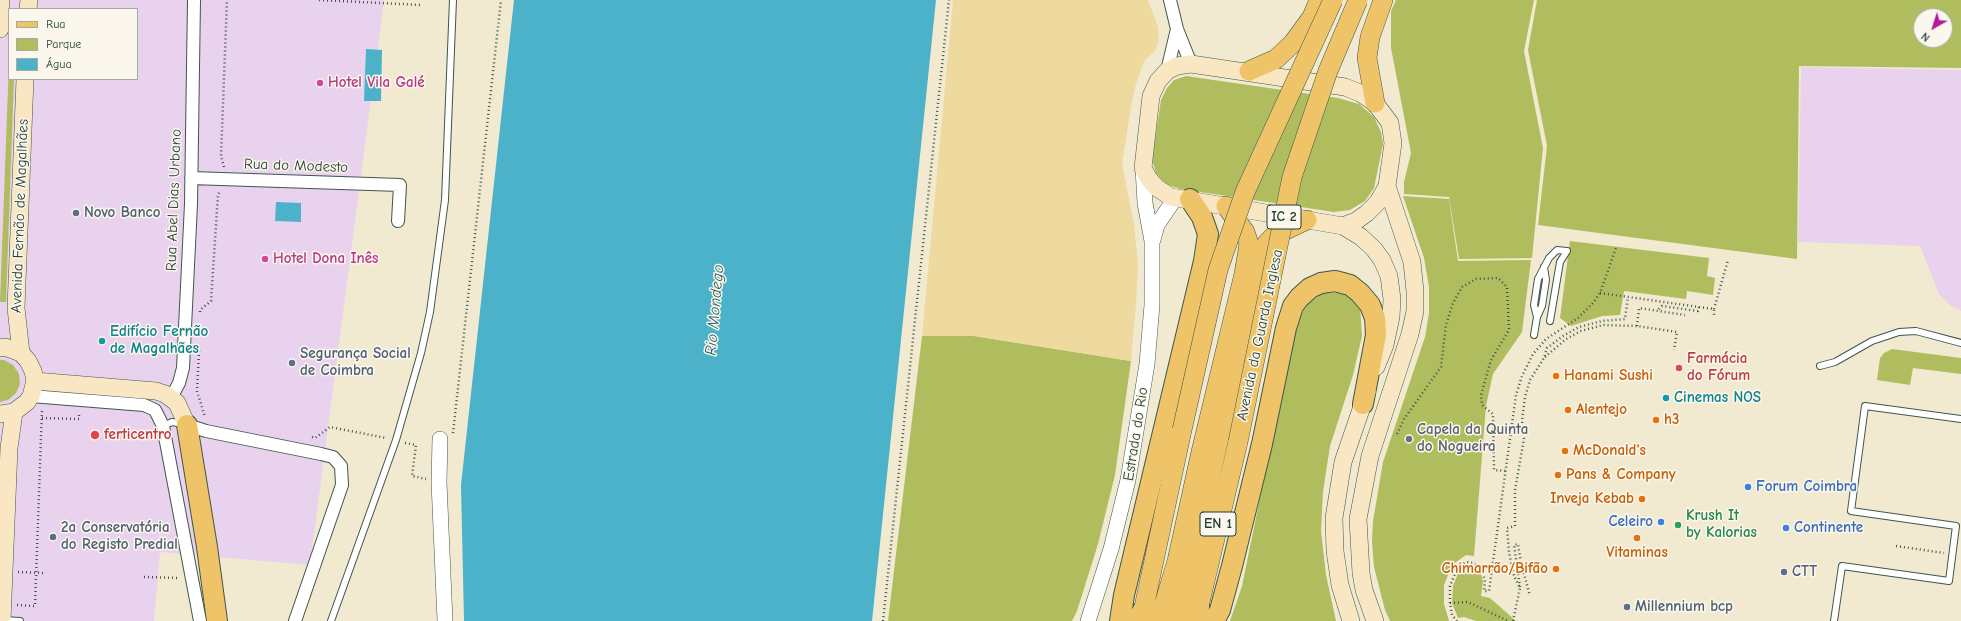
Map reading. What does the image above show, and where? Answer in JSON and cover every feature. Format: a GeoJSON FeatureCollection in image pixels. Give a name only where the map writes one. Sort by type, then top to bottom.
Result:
{"type":"FeatureCollection","features":[{"type":"Feature","properties":{"kind":"highway"},"geometry":{"type":"LineString","coordinates":[[1120,621],[1125,588],[1204,261],[1208,234],[1202,217],[1183,198]]}},
{"type":"Feature","properties":{"kind":"highway"},"geometry":{"type":"LineString","coordinates":[[1214,621],[1220,610],[1234,558],[1262,444],[1286,328],[1293,306],[1299,298],[1310,288],[1321,283],[1335,281],[1350,285],[1360,293],[1370,305],[1375,318],[1376,335],[1363,404]]}},
{"type":"Feature","properties":{"kind":"highway"},"geometry":{"type":"LineString","coordinates":[[187,425],[207,547],[217,621]]}},
{"type":"Feature","properties":{"kind":"main road"},"geometry":{"type":"LineString","coordinates":[[0,29],[1,0]]}},
{"type":"Feature","properties":{"kind":"main road"},"geometry":{"type":"LineString","coordinates":[[1250,72],[1276,59],[1293,43],[1312,17],[1319,0]]}},
{"type":"Feature","properties":{"kind":"main road"},"geometry":{"type":"LineString","coordinates":[[1145,618],[1182,430],[1220,263],[1245,192],[1333,0]]}},
{"type":"Feature","properties":{"kind":"main road","name":"Avenida da Guarda Inglesa"},"geometry":{"type":"LineString","coordinates":[[1238,442],[1292,177],[1328,71],[1358,0]]}},
{"type":"Feature","properties":{"kind":"main road"},"geometry":{"type":"LineString","coordinates":[[1375,102],[1367,58],[1370,37],[1383,0]]}},
{"type":"Feature","properties":{"kind":"main road"},"geometry":{"type":"LineString","coordinates":[[1343,226],[1356,221],[1367,213],[1378,202],[1387,186],[1392,143],[1390,123],[1375,102],[1360,93],[1345,87],[1191,64],[1177,66],[1167,71],[1158,81],[1151,96],[1143,168],[1149,179],[1157,188],[1183,198],[1343,226],[1361,237],[1374,249],[1382,260],[1389,276],[1392,299],[1391,317],[1385,344],[1343,462],[1334,518],[1335,551],[1340,585],[1352,621]]}},
{"type":"Feature","properties":{"kind":"main road","name":"Avenida Fernão de Magalhães"},"geometry":{"type":"LineString","coordinates":[[21,353],[16,308],[25,80]]}},
{"type":"Feature","properties":{"kind":"main road"},"geometry":{"type":"LineString","coordinates":[[1375,621],[1364,590],[1361,573],[1358,520],[1370,456],[1410,334],[1415,311],[1415,291],[1412,262],[1387,186]]}},
{"type":"Feature","properties":{"kind":"main road"},"geometry":{"type":"LineString","coordinates":[[1145,618],[1177,561],[1201,452],[1244,274],[1249,244],[1245,232],[1226,206]]}},
{"type":"Feature","properties":{"kind":"main road"},"geometry":{"type":"LineString","coordinates":[[1175,621],[1183,596],[1261,254],[1267,243],[1275,234],[1307,220]]}},
{"type":"Feature","properties":{"kind":"main road"},"geometry":{"type":"LineString","coordinates":[[0,348],[5,347],[21,353],[33,370],[33,388],[21,408],[7,413],[8,448],[2,621]]}},
{"type":"Feature","properties":{"kind":"main road"},"geometry":{"type":"LineString","coordinates":[[33,388],[156,391],[164,405],[180,408],[187,425]]}},
{"type":"Feature","properties":{"kind":"main road","name":"EN 1"},"geometry":{"type":"LineString","coordinates":[[1197,616],[1238,442]]}},
{"type":"Feature","properties":{"kind":"street","name":"Rua Abel Dias Urbano"},"geometry":{"type":"LineString","coordinates":[[164,405],[179,383],[183,368],[191,178],[194,0]]}},
{"type":"Feature","properties":{"kind":"street"},"geometry":{"type":"LineString","coordinates":[[1170,0],[1177,29],[1191,64]]}},
{"type":"Feature","properties":{"kind":"street"},"geometry":{"type":"LineString","coordinates":[[1167,71],[1177,29]]}},
{"type":"Feature","properties":{"kind":"street","name":"Estrada do Rio"},"geometry":{"type":"LineString","coordinates":[[1088,621],[1111,549],[1128,480],[1147,364],[1152,305],[1152,241],[1145,203],[1143,168]]}},
{"type":"Feature","properties":{"kind":"street","name":"Rua do Modesto"},"geometry":{"type":"LineString","coordinates":[[191,178],[400,185],[398,221]]}},
{"type":"Feature","properties":{"kind":"street","name":"Estrada do Rio"},"geometry":{"type":"LineString","coordinates":[[1152,241],[1157,225],[1183,198]]}},
{"type":"Feature","properties":{"kind":"street"},"geometry":{"type":"LineString","coordinates":[[164,405],[163,426],[200,621]]}},
{"type":"Feature","properties":{"kind":"street"},"geometry":{"type":"LineString","coordinates":[[187,425],[206,431],[321,454],[333,458],[341,466],[342,485],[295,621]]}},
{"type":"Feature","properties":{"kind":"street"},"geometry":{"type":"LineString","coordinates":[[445,621],[438,482],[446,437]]}},
{"type":"Feature","properties":{"kind":"lane"},"geometry":{"type":"LineString","coordinates":[[331,621],[396,440],[418,366],[427,325],[438,262],[446,200],[453,0]]}},
{"type":"Feature","properties":{"kind":"lane"},"geometry":{"type":"LineString","coordinates":[[1534,335],[1537,317],[1534,305],[1537,286],[1544,267],[1549,258],[1557,250],[1567,251],[1560,262],[1550,321]]}},
{"type":"Feature","properties":{"kind":"lane"},"geometry":{"type":"LineString","coordinates":[[1820,366],[1835,362],[1872,341],[1899,332],[1916,331],[1961,343]]}},
{"type":"Feature","properties":{"kind":"lane"},"geometry":{"type":"LineString","coordinates":[[1834,621],[1842,566],[1949,581],[1956,526],[1851,511],[1865,406],[1961,419]]}},
{"type":"Feature","properties":{"kind":"lane"},"geometry":{"type":"LineString","coordinates":[[163,426],[172,422],[187,425]]}},
{"type":"Feature","properties":{"kind":"lane"},"geometry":{"type":"LineString","coordinates":[[2,621],[20,621]]}},
{"type":"Feature","properties":{"kind":"path"},"geometry":{"type":"LineString","coordinates":[[200,317],[200,310],[211,301],[218,196],[227,179],[221,156],[227,0]]}},
{"type":"Feature","properties":{"kind":"path"},"geometry":{"type":"LineString","coordinates":[[319,0],[422,5]]}},
{"type":"Feature","properties":{"kind":"path"},"geometry":{"type":"LineString","coordinates":[[446,437],[501,0]]}},
{"type":"Feature","properties":{"kind":"path"},"geometry":{"type":"LineString","coordinates":[[883,621],[949,0]]}},
{"type":"Feature","properties":{"kind":"path"},"geometry":{"type":"LineString","coordinates":[[1457,621],[1452,615],[1450,586],[1457,569],[1466,562],[1473,563],[1479,567],[1484,578],[1484,591],[1489,592],[1516,395],[1522,376],[1533,354],[1546,339],[1588,310],[1600,293],[1616,248]]}},
{"type":"Feature","properties":{"kind":"path"},"geometry":{"type":"LineString","coordinates":[[1714,316],[1714,309],[1728,260]]}},
{"type":"Feature","properties":{"kind":"path"},"geometry":{"type":"LineString","coordinates":[[1397,434],[1404,419],[1441,367],[1446,326],[1453,303],[1462,287],[1476,279],[1498,278],[1507,287],[1509,330],[1491,360],[1481,395],[1482,405],[1493,414],[1494,470],[1506,471]]}},
{"type":"Feature","properties":{"kind":"path"},"geometry":{"type":"LineString","coordinates":[[1600,293],[1714,309]]}},
{"type":"Feature","properties":{"kind":"path"},"geometry":{"type":"LineString","coordinates":[[1520,588],[1512,570],[1507,528],[1515,526],[1516,490],[1524,439],[1522,421],[1525,397],[1530,380],[1544,358],[1547,348],[1563,336],[1579,327],[1602,320],[1625,319],[1628,297]]}},
{"type":"Feature","properties":{"kind":"path"},"geometry":{"type":"LineString","coordinates":[[1657,311],[1662,306],[1698,311],[1699,307]]}},
{"type":"Feature","properties":{"kind":"path"},"geometry":{"type":"LineString","coordinates":[[1637,326],[1639,308],[1686,315]]}},
{"type":"Feature","properties":{"kind":"path"},"geometry":{"type":"LineString","coordinates":[[1544,358],[1566,339],[1581,331],[1603,325],[1637,326],[1677,332],[1674,350]]}},
{"type":"Feature","properties":{"kind":"path"},"geometry":{"type":"LineString","coordinates":[[199,347],[197,391],[206,423]]}},
{"type":"Feature","properties":{"kind":"path"},"geometry":{"type":"LineString","coordinates":[[30,606],[36,606],[42,416],[79,419],[79,416]]}},
{"type":"Feature","properties":{"kind":"path"},"geometry":{"type":"LineString","coordinates":[[308,437],[315,438]]}},
{"type":"Feature","properties":{"kind":"path"},"geometry":{"type":"LineString","coordinates":[[1514,621],[1520,588],[1514,545],[1518,544],[1521,563],[1530,596]]}},
{"type":"Feature","properties":{"kind":"path"},"geometry":{"type":"LineString","coordinates":[[1896,546],[1952,554]]}},
{"type":"Feature","properties":{"kind":"path"},"geometry":{"type":"LineString","coordinates":[[31,573],[43,573]]}},
{"type":"Feature","properties":{"kind":"path"},"geometry":{"type":"LineString","coordinates":[[144,577],[192,579]]}},
{"type":"Feature","properties":{"kind":"path"},"geometry":{"type":"LineString","coordinates":[[1450,603],[1468,602],[1508,621]]}},
{"type":"Feature","properties":{"kind":"shaded area"},"geometry":{"type":"Polygon","coordinates":[[[0,0],[384,0],[310,565],[160,552],[154,621],[0,621],[0,0]]]}},
{"type":"Feature","properties":{"kind":"shaded area"},"geometry":{"type":"Polygon","coordinates":[[[1801,67],[1961,70],[1961,311],[1951,306],[1939,294],[1920,246],[1798,242],[1801,67]]]}},
{"type":"Feature","properties":{"kind":"green space"},"geometry":{"type":"Polygon","coordinates":[[[1396,0],[1534,0],[1524,51],[1543,148],[1532,258],[1459,259],[1449,197],[1404,194],[1404,182],[1411,153],[1391,48],[1391,11],[1396,0]]]}},
{"type":"Feature","properties":{"kind":"green space"},"geometry":{"type":"Polygon","coordinates":[[[1537,0],[1961,0],[1961,68],[1799,66],[1797,259],[1538,225],[1547,146],[1528,50],[1537,0]]]}},
{"type":"Feature","properties":{"kind":"green space"},"geometry":{"type":"Polygon","coordinates":[[[1186,76],[1338,98],[1359,104],[1374,117],[1381,132],[1383,144],[1374,188],[1365,201],[1350,210],[1334,212],[1180,189],[1166,184],[1156,173],[1152,159],[1161,100],[1167,88],[1174,80],[1186,76]]]}},
{"type":"Feature","properties":{"kind":"green space"},"geometry":{"type":"Polygon","coordinates":[[[8,80],[14,80],[6,302],[0,302],[8,80]]]}},
{"type":"Feature","properties":{"kind":"green space"},"geometry":{"type":"Polygon","coordinates":[[[1403,196],[1449,199],[1458,261],[1531,260],[1522,332],[1493,374],[1486,406],[1474,556],[1466,555],[1452,565],[1444,585],[1444,604],[1449,621],[1390,621],[1385,610],[1374,567],[1372,542],[1373,521],[1383,462],[1425,337],[1429,313],[1429,287],[1424,258],[1403,196]]]}},
{"type":"Feature","properties":{"kind":"green space"},"geometry":{"type":"Polygon","coordinates":[[[1570,241],[1709,258],[1707,276],[1715,278],[1713,295],[1687,291],[1686,299],[1624,291],[1620,315],[1602,316],[1571,326],[1560,318],[1570,241]]]}},
{"type":"Feature","properties":{"kind":"green space"},"geometry":{"type":"Polygon","coordinates":[[[1323,293],[1344,293],[1360,306],[1362,336],[1353,375],[1330,446],[1323,492],[1321,531],[1326,575],[1336,621],[1230,621],[1242,586],[1295,327],[1306,305],[1323,293]]]}},
{"type":"Feature","properties":{"kind":"green space"},"geometry":{"type":"Polygon","coordinates":[[[922,336],[974,336],[1131,361],[1115,475],[1098,544],[1077,611],[1072,621],[888,621],[922,336]]]}},
{"type":"Feature","properties":{"kind":"green space"},"geometry":{"type":"Polygon","coordinates":[[[1892,349],[1961,358],[1961,374],[1913,368],[1910,385],[1877,380],[1880,358],[1884,353],[1892,349]]]}},
{"type":"Feature","properties":{"kind":"green space"},"geometry":{"type":"Polygon","coordinates":[[[0,360],[4,360],[13,365],[19,374],[20,384],[16,393],[8,400],[0,402],[0,360]]]}},
{"type":"Feature","properties":{"kind":"green space"},"geometry":{"type":"Polygon","coordinates":[[[1466,564],[1472,565],[1478,569],[1481,574],[1483,582],[1481,596],[1490,598],[1516,621],[1476,621],[1464,617],[1458,618],[1452,603],[1453,586],[1459,571],[1466,564]]]}},
{"type":"Feature","properties":{"kind":"sand"},"geometry":{"type":"Polygon","coordinates":[[[953,0],[1148,0],[1158,27],[1159,42],[1154,52],[1145,60],[1136,84],[1122,164],[1134,224],[1138,265],[1131,361],[974,336],[922,336],[953,0]]]}},
{"type":"Feature","properties":{"kind":"water","name":"Rio Mondego"},"geometry":{"type":"Polygon","coordinates":[[[514,0],[936,0],[872,621],[464,621],[461,485],[514,0]]]}},
{"type":"Feature","properties":{"kind":"water"},"geometry":{"type":"Polygon","coordinates":[[[366,49],[382,50],[381,101],[364,101],[366,49]]]}},
{"type":"Feature","properties":{"kind":"water"},"geometry":{"type":"Polygon","coordinates":[[[276,202],[301,203],[301,222],[275,221],[276,202]]]}},
{"type":"Feature","properties":{"kind":"place","name":"Hotel Vila Galé"},"geometry":{"type":"Point","coordinates":[320,83]}},
{"type":"Feature","properties":{"kind":"place","name":"Novo Banco"},"geometry":{"type":"Point","coordinates":[76,213]}},
{"type":"Feature","properties":{"kind":"place","name":"Hotel Dona Inês"},"geometry":{"type":"Point","coordinates":[265,259]}},
{"type":"Feature","properties":{"kind":"place","name":"Edifício Fernão de Magalhães"},"geometry":{"type":"Point","coordinates":[102,341]}},
{"type":"Feature","properties":{"kind":"place","name":"Segurança Social de Coimbra"},"geometry":{"type":"Point","coordinates":[292,363]}},
{"type":"Feature","properties":{"kind":"place","name":"Farmácia do Fórum"},"geometry":{"type":"Point","coordinates":[1679,368]}},
{"type":"Feature","properties":{"kind":"place","name":"Hanami Sushi"},"geometry":{"type":"Point","coordinates":[1556,376]}},
{"type":"Feature","properties":{"kind":"place","name":"Cinemas NOS"},"geometry":{"type":"Point","coordinates":[1666,398]}},
{"type":"Feature","properties":{"kind":"place","name":"Alentejo"},"geometry":{"type":"Point","coordinates":[1568,410]}},
{"type":"Feature","properties":{"kind":"place","name":"h3"},"geometry":{"type":"Point","coordinates":[1656,420]}},
{"type":"Feature","properties":{"kind":"place","name":"ferticentro"},"geometry":{"type":"Point","coordinates":[95,435]}},
{"type":"Feature","properties":{"kind":"place","name":"Capela da Quinta do Nogueira"},"geometry":{"type":"Point","coordinates":[1409,439]}},
{"type":"Feature","properties":{"kind":"place","name":"McDonald's"},"geometry":{"type":"Point","coordinates":[1565,451]}},
{"type":"Feature","properties":{"kind":"place","name":"Pans & Company"},"geometry":{"type":"Point","coordinates":[1558,475]}},
{"type":"Feature","properties":{"kind":"place","name":"Forum Coimbra"},"geometry":{"type":"Point","coordinates":[1748,487]}},
{"type":"Feature","properties":{"kind":"place","name":"Inveja Kebab"},"geometry":{"type":"Point","coordinates":[1642,499]}},
{"type":"Feature","properties":{"kind":"place","name":"Celeiro"},"geometry":{"type":"Point","coordinates":[1661,522]}},
{"type":"Feature","properties":{"kind":"place","name":"Krush It by Kalorias"},"geometry":{"type":"Point","coordinates":[1678,525]}},
{"type":"Feature","properties":{"kind":"place","name":"Continente"},"geometry":{"type":"Point","coordinates":[1786,528]}},
{"type":"Feature","properties":{"kind":"place","name":"2a Conservatória do Registo Predial"},"geometry":{"type":"Point","coordinates":[53,537]}},
{"type":"Feature","properties":{"kind":"place","name":"Vitaminas"},"geometry":{"type":"Point","coordinates":[1637,538]}},
{"type":"Feature","properties":{"kind":"place","name":"Chimarrão/Bifão"},"geometry":{"type":"Point","coordinates":[1556,569]}},
{"type":"Feature","properties":{"kind":"place","name":"CTT"},"geometry":{"type":"Point","coordinates":[1784,572]}},
{"type":"Feature","properties":{"kind":"place","name":"Millennium bcp"},"geometry":{"type":"Point","coordinates":[1627,607]}}]}
